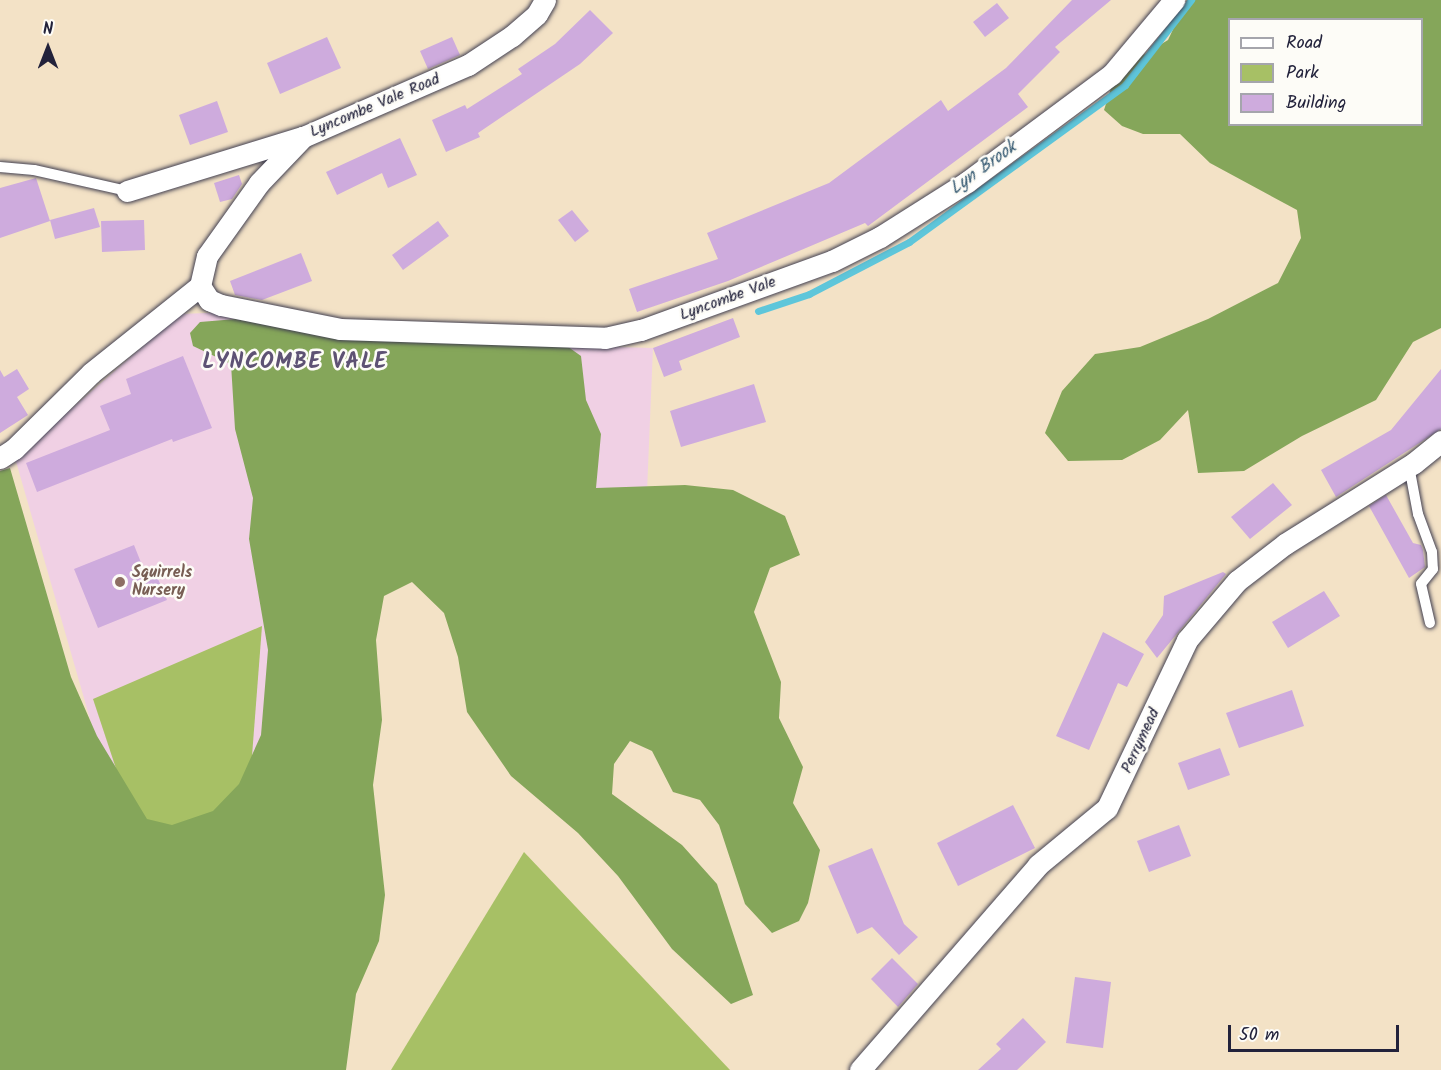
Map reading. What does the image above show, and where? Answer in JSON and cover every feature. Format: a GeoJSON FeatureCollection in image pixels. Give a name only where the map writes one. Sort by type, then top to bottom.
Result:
{"type":"FeatureCollection","features":[{"type":"Feature","properties":{"kind":"street","name":"Lyncombe Vale Road"},"geometry":{"type":"LineString","coordinates":[[200,286],[207,256],[259,183],[303,137],[468,65],[512,36],[537,14],[545,0]]}},
{"type":"Feature","properties":{"kind":"street","name":"Lyncombe Vale"},"geometry":{"type":"LineString","coordinates":[[200,286],[209,300],[221,305],[340,329],[605,338],[641,330],[832,261],[880,237],[967,182],[1112,74],[1174,0]]}},
{"type":"Feature","properties":{"kind":"street"},"geometry":{"type":"LineString","coordinates":[[127,191],[303,137]]}},
{"type":"Feature","properties":{"kind":"street"},"geometry":{"type":"LineString","coordinates":[[0,458],[14,449],[91,373],[200,286]]}},
{"type":"Feature","properties":{"kind":"street","name":"Perrymead"},"geometry":{"type":"LineString","coordinates":[[860,1070],[1038,865],[1107,808],[1187,640],[1237,581],[1285,544],[1409,466],[1441,441]]}},
{"type":"Feature","properties":{"kind":"lane"},"geometry":{"type":"LineString","coordinates":[[0,167],[34,170],[127,191]]}},
{"type":"Feature","properties":{"kind":"lane"},"geometry":{"type":"LineString","coordinates":[[1409,466],[1418,514],[1432,552],[1433,569],[1421,584],[1430,623]]}},
{"type":"Feature","properties":{"kind":"shaded area"},"geometry":{"type":"Polygon","coordinates":[[[234,312],[334,339],[653,348],[646,516],[378,525],[305,969],[144,907],[15,458],[180,314],[234,312]]]}},
{"type":"Feature","properties":{"kind":"green space"},"geometry":{"type":"Polygon","coordinates":[[[1187,0],[1441,0],[1441,328],[1413,342],[1376,400],[1302,436],[1244,471],[1198,473],[1188,410],[1160,440],[1122,460],[1068,461],[1045,433],[1062,391],[1095,354],[1140,347],[1208,319],[1278,283],[1301,238],[1297,210],[1210,163],[1180,134],[1143,134],[1122,126],[1104,110],[1113,82],[1140,57],[1168,40],[1187,0]]]}},
{"type":"Feature","properties":{"kind":"green space"},"geometry":{"type":"Polygon","coordinates":[[[236,319],[332,332],[557,339],[581,356],[586,400],[601,434],[596,488],[685,485],[733,490],[785,516],[800,555],[770,568],[754,612],[781,682],[779,718],[803,767],[793,803],[820,850],[808,903],[799,921],[772,933],[745,904],[719,825],[700,800],[673,792],[652,751],[630,741],[614,764],[612,794],[682,845],[717,884],[753,995],[731,1004],[672,949],[618,876],[578,833],[511,776],[467,712],[458,657],[444,613],[412,582],[384,596],[376,640],[382,720],[373,785],[385,895],[379,941],[356,994],[346,1070],[0,1070],[0,471],[10,468],[71,677],[97,736],[147,819],[172,825],[213,811],[239,784],[261,735],[268,650],[249,539],[253,498],[235,429],[231,364],[193,346],[190,333],[200,322],[236,319]]]}},
{"type":"Feature","properties":{"kind":"green space"},"geometry":{"type":"Polygon","coordinates":[[[262,626],[248,808],[140,841],[93,699],[262,626]]]}},
{"type":"Feature","properties":{"kind":"green space"},"geometry":{"type":"Polygon","coordinates":[[[524,852],[730,1070],[391,1070],[524,852]]]}},
{"type":"Feature","properties":{"kind":"building"},"geometry":{"type":"Polygon","coordinates":[[[1072,0],[1111,0],[1055,47],[1060,52],[1018,94],[1028,107],[868,226],[865,223],[728,281],[637,312],[629,289],[718,259],[707,233],[829,183],[941,100],[948,111],[1006,68],[1072,0]]]}},
{"type":"Feature","properties":{"kind":"building"},"geometry":{"type":"Polygon","coordinates":[[[997,3],[1009,18],[985,37],[973,22],[997,3]]]}},
{"type":"Feature","properties":{"kind":"building"},"geometry":{"type":"Polygon","coordinates":[[[590,10],[613,33],[580,64],[478,133],[480,137],[446,152],[432,120],[465,105],[467,109],[522,74],[518,69],[555,44],[590,10]]]}},
{"type":"Feature","properties":{"kind":"building"},"geometry":{"type":"Polygon","coordinates":[[[327,37],[341,68],[280,94],[267,63],[327,37]]]}},
{"type":"Feature","properties":{"kind":"building"},"geometry":{"type":"Polygon","coordinates":[[[452,37],[460,55],[428,69],[420,51],[452,37]]]}},
{"type":"Feature","properties":{"kind":"building"},"geometry":{"type":"Polygon","coordinates":[[[217,101],[228,132],[190,145],[179,115],[217,101]]]}},
{"type":"Feature","properties":{"kind":"building"},"geometry":{"type":"Polygon","coordinates":[[[400,138],[417,175],[388,188],[382,173],[337,195],[326,172],[400,138]]]}},
{"type":"Feature","properties":{"kind":"building"},"geometry":{"type":"Polygon","coordinates":[[[239,175],[242,184],[232,199],[220,202],[214,183],[239,175]]]}},
{"type":"Feature","properties":{"kind":"building"},"geometry":{"type":"Polygon","coordinates":[[[36,178],[50,221],[0,238],[0,188],[36,178]]]}},
{"type":"Feature","properties":{"kind":"building"},"geometry":{"type":"Polygon","coordinates":[[[94,208],[100,227],[55,239],[50,220],[94,208]]]}},
{"type":"Feature","properties":{"kind":"building"},"geometry":{"type":"Polygon","coordinates":[[[572,210],[589,231],[575,242],[558,220],[572,210]]]}},
{"type":"Feature","properties":{"kind":"building"},"geometry":{"type":"Polygon","coordinates":[[[144,220],[145,250],[102,252],[101,221],[144,220]]]}},
{"type":"Feature","properties":{"kind":"building"},"geometry":{"type":"Polygon","coordinates":[[[438,221],[449,236],[403,270],[392,255],[438,221]]]}},
{"type":"Feature","properties":{"kind":"building"},"geometry":{"type":"Polygon","coordinates":[[[301,253],[312,281],[262,300],[235,295],[230,281],[301,253]]]}},
{"type":"Feature","properties":{"kind":"building"},"geometry":{"type":"Polygon","coordinates":[[[733,318],[740,337],[679,361],[682,370],[664,377],[653,348],[733,318]]]}},
{"type":"Feature","properties":{"kind":"building"},"geometry":{"type":"Polygon","coordinates":[[[183,356],[212,428],[173,442],[172,439],[37,492],[26,463],[110,430],[100,406],[131,394],[126,379],[183,356]]]}},
{"type":"Feature","properties":{"kind":"building"},"geometry":{"type":"Polygon","coordinates":[[[17,369],[29,389],[17,397],[28,415],[0,433],[0,370],[4,377],[17,369]]]}},
{"type":"Feature","properties":{"kind":"building"},"geometry":{"type":"Polygon","coordinates":[[[1441,369],[1441,429],[1336,497],[1321,470],[1391,430],[1441,369]]]}},
{"type":"Feature","properties":{"kind":"building"},"geometry":{"type":"Polygon","coordinates":[[[754,384],[766,422],[681,447],[670,411],[754,384]]]}},
{"type":"Feature","properties":{"kind":"building"},"geometry":{"type":"Polygon","coordinates":[[[1273,483],[1292,505],[1250,539],[1231,517],[1273,483]]]}},
{"type":"Feature","properties":{"kind":"building"},"geometry":{"type":"Polygon","coordinates":[[[1386,495],[1413,543],[1421,545],[1423,550],[1425,567],[1409,578],[1369,506],[1386,495]]]}},
{"type":"Feature","properties":{"kind":"building"},"geometry":{"type":"Polygon","coordinates":[[[134,545],[146,575],[155,572],[167,600],[98,628],[74,569],[134,545]]]}},
{"type":"Feature","properties":{"kind":"building"},"geometry":{"type":"Polygon","coordinates":[[[1223,572],[1226,574],[1157,658],[1145,642],[1163,615],[1164,596],[1223,572]]]}},
{"type":"Feature","properties":{"kind":"building"},"geometry":{"type":"Polygon","coordinates":[[[1324,591],[1340,616],[1288,648],[1272,622],[1324,591]]]}},
{"type":"Feature","properties":{"kind":"building"},"geometry":{"type":"Polygon","coordinates":[[[1103,632],[1144,654],[1127,687],[1118,683],[1089,750],[1056,736],[1103,632]]]}},
{"type":"Feature","properties":{"kind":"building"},"geometry":{"type":"Polygon","coordinates":[[[1292,690],[1304,726],[1239,748],[1226,713],[1292,690]]]}},
{"type":"Feature","properties":{"kind":"building"},"geometry":{"type":"Polygon","coordinates":[[[1220,748],[1230,775],[1188,790],[1178,763],[1220,748]]]}},
{"type":"Feature","properties":{"kind":"building"},"geometry":{"type":"Polygon","coordinates":[[[1013,805],[1035,848],[958,886],[937,843],[1013,805]]]}},
{"type":"Feature","properties":{"kind":"building"},"geometry":{"type":"Polygon","coordinates":[[[1179,825],[1191,856],[1149,872],[1137,841],[1179,825]]]}},
{"type":"Feature","properties":{"kind":"building"},"geometry":{"type":"Polygon","coordinates":[[[872,848],[904,924],[918,937],[899,955],[872,927],[857,934],[828,866],[872,848]]]}},
{"type":"Feature","properties":{"kind":"building"},"geometry":{"type":"Polygon","coordinates":[[[892,958],[918,984],[898,1007],[871,979],[892,958]]]}},
{"type":"Feature","properties":{"kind":"building"},"geometry":{"type":"Polygon","coordinates":[[[1075,977],[1111,982],[1103,1048],[1066,1043],[1075,977]]]}},
{"type":"Feature","properties":{"kind":"building"},"geometry":{"type":"Polygon","coordinates":[[[1023,1018],[1046,1042],[1017,1070],[978,1070],[1001,1049],[996,1044],[1023,1018]]]}},
{"type":"Feature","properties":{"kind":"waterway","name":"Lyn Brook"},"geometry":{"type":"LineString","coordinates":[[758,311],[809,294],[909,242],[1125,85],[1191,0]]}},
{"type":"Feature","properties":{"kind":"place","name":"Squirrels Nursery"},"geometry":{"type":"Point","coordinates":[120,582]}},
{"type":"Feature","properties":{"kind":"district","name":"LYNCOMBE VALE"},"geometry":{"type":"Point","coordinates":[295,363]}}]}
